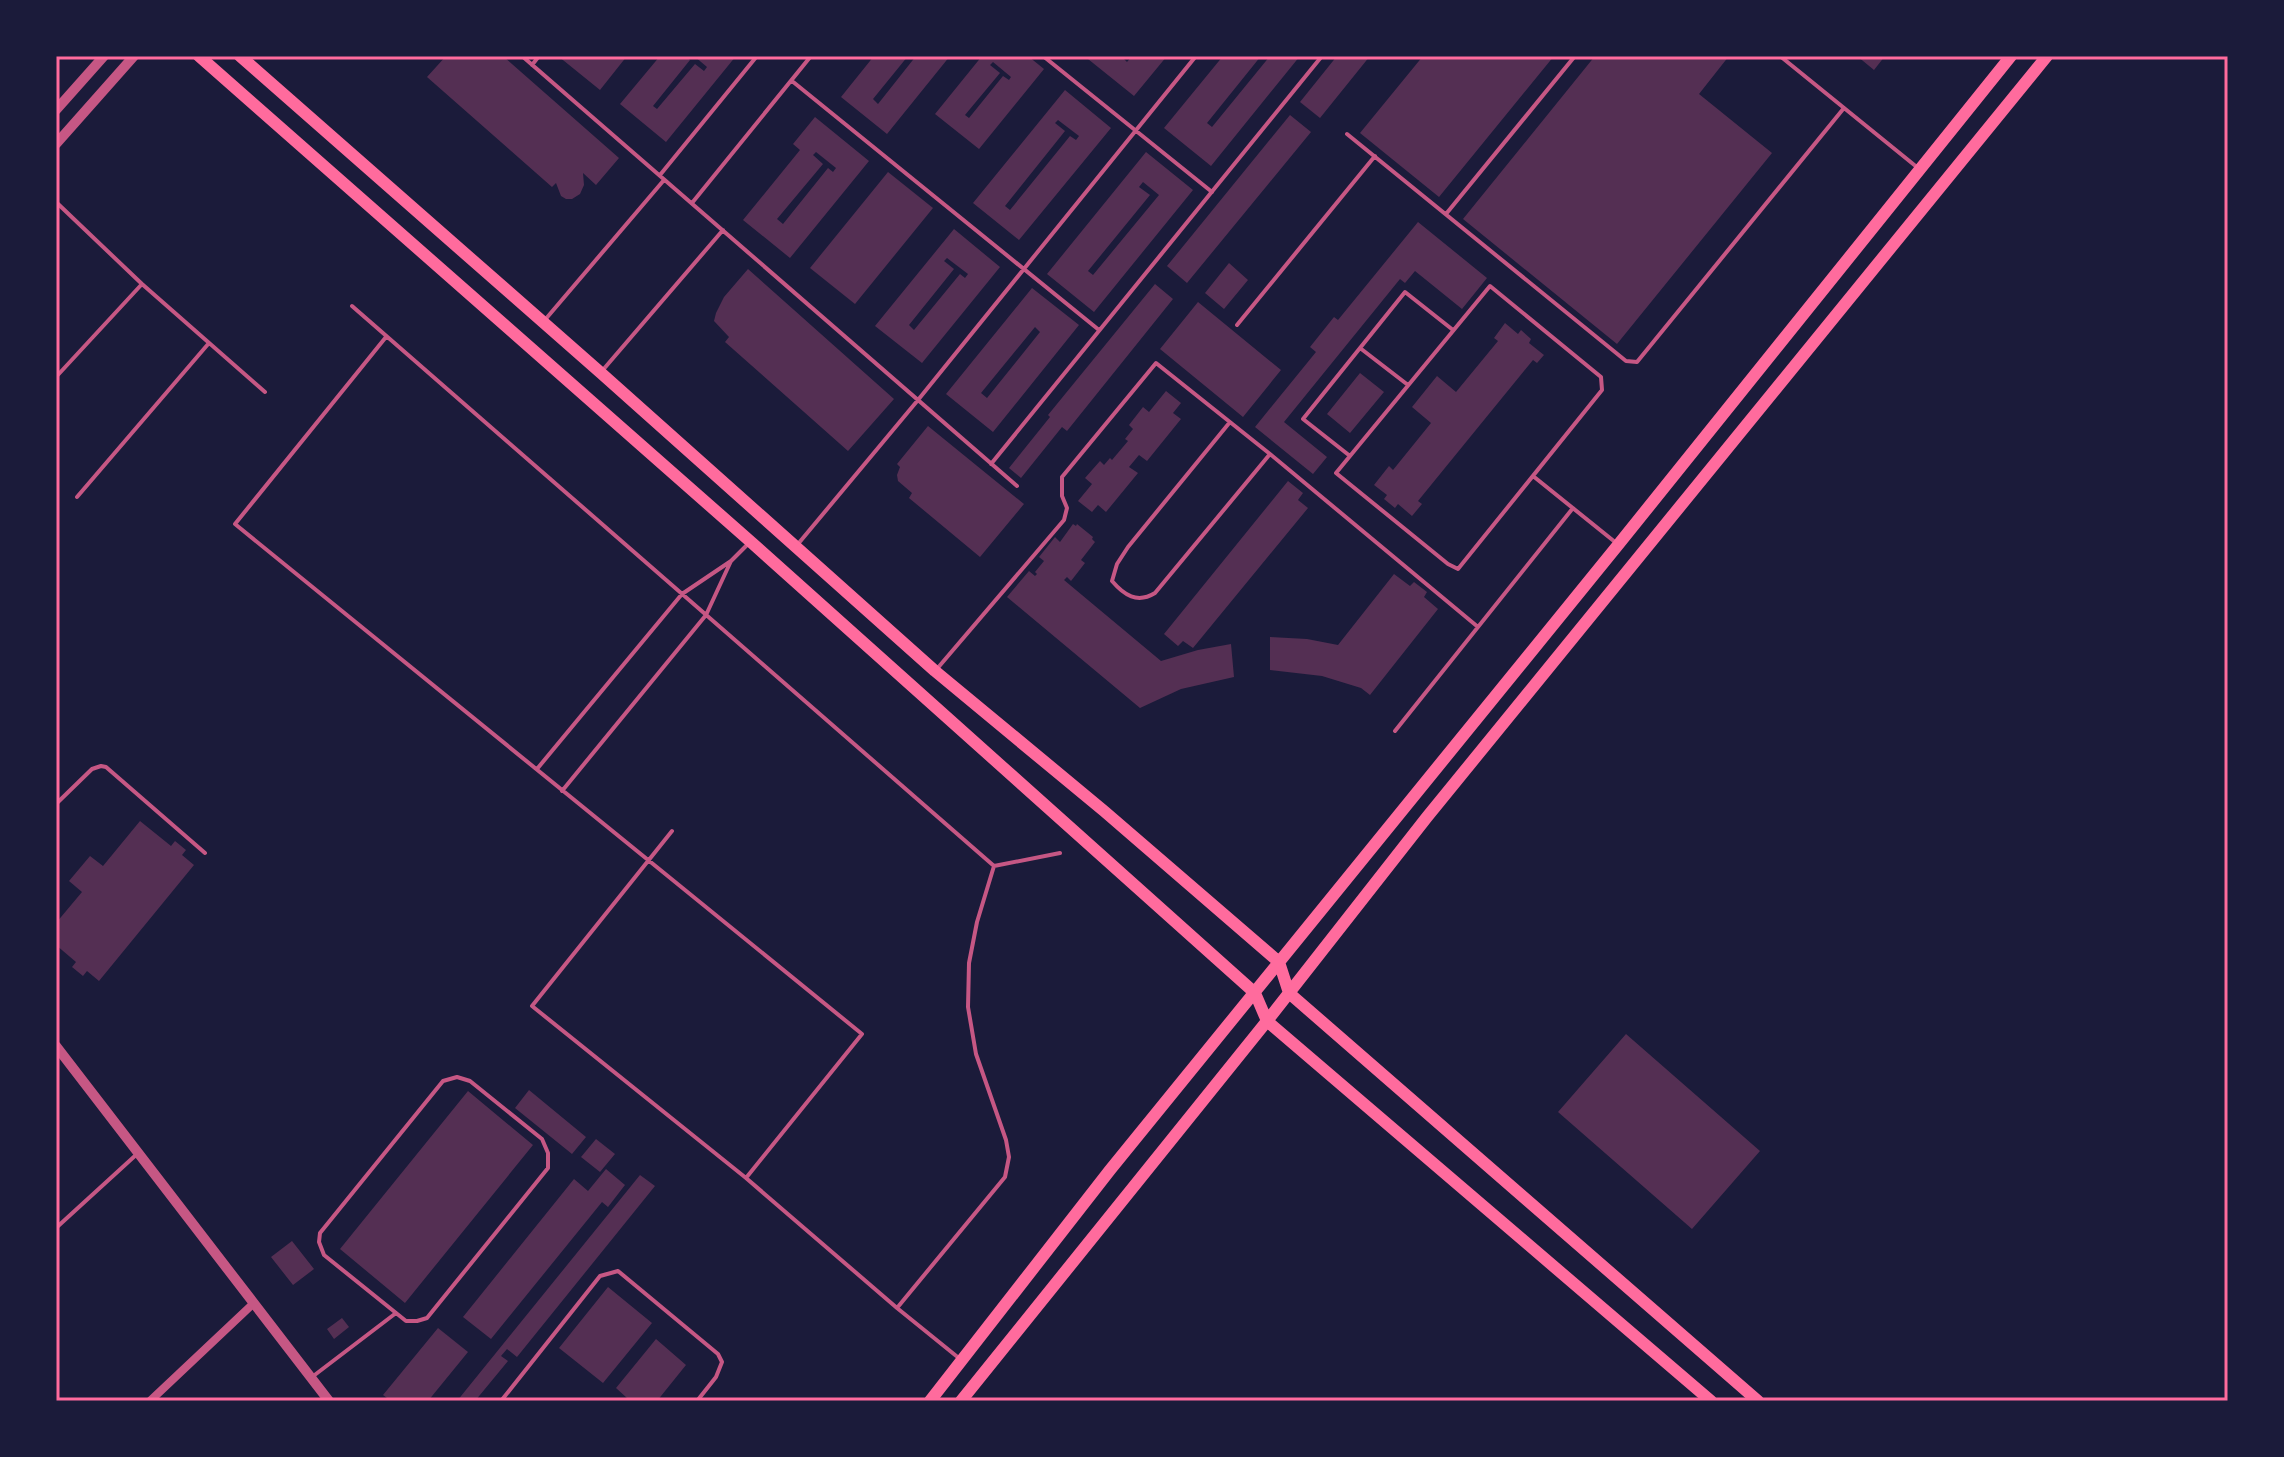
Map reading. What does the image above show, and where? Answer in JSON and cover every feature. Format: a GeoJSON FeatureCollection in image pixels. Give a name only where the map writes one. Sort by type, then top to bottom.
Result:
{"type":"FeatureCollection","features":[{"type":"Feature","properties":{"kind":"main road"},"geometry":{"type":"LineString","coordinates":[[199,56],[751,542],[1255,993],[1267,1021],[1711,1401]]}},
{"type":"Feature","properties":{"kind":"main road"},"geometry":{"type":"LineString","coordinates":[[240,56],[935,671],[1279,962],[1289,993],[1758,1401]]}},
{"type":"Feature","properties":{"kind":"main road"},"geometry":{"type":"LineString","coordinates":[[930,1401],[1110,1170],[2011,56]]}},
{"type":"Feature","properties":{"kind":"main road"},"geometry":{"type":"LineString","coordinates":[[961,1401],[1427,817],[2047,56]]}},
{"type":"Feature","properties":{"kind":"street"},"geometry":{"type":"LineString","coordinates":[[56,110],[104,56]]}},
{"type":"Feature","properties":{"kind":"street"},"geometry":{"type":"LineString","coordinates":[[56,144],[134,56]]}},
{"type":"Feature","properties":{"kind":"street"},"geometry":{"type":"LineString","coordinates":[[56,1046],[329,1401]]}},
{"type":"Feature","properties":{"kind":"street"},"geometry":{"type":"LineString","coordinates":[[150,1401],[254,1303]]}},
{"type":"Feature","properties":{"kind":"lane"},"geometry":{"type":"LineString","coordinates":[[522,56],[1017,486]]}},
{"type":"Feature","properties":{"kind":"lane"},"geometry":{"type":"LineString","coordinates":[[532,65],[539,56]]}},
{"type":"Feature","properties":{"kind":"lane"},"geometry":{"type":"LineString","coordinates":[[543,322],[662,178],[757,56]]}},
{"type":"Feature","properties":{"kind":"lane"},"geometry":{"type":"LineString","coordinates":[[691,203],[811,56]]}},
{"type":"Feature","properties":{"kind":"lane"},"geometry":{"type":"LineString","coordinates":[[1043,56],[1212,192]]}},
{"type":"Feature","properties":{"kind":"lane"},"geometry":{"type":"LineString","coordinates":[[795,547],[1196,56]]}},
{"type":"Feature","properties":{"kind":"lane"},"geometry":{"type":"LineString","coordinates":[[991,464],[1322,56]]}},
{"type":"Feature","properties":{"kind":"lane"},"geometry":{"type":"LineString","coordinates":[[1446,214],[1575,56]]}},
{"type":"Feature","properties":{"kind":"lane"},"geometry":{"type":"LineString","coordinates":[[1780,56],[1920,169]]}},
{"type":"Feature","properties":{"kind":"lane"},"geometry":{"type":"LineString","coordinates":[[792,81],[1099,330]]}},
{"type":"Feature","properties":{"kind":"lane"},"geometry":{"type":"LineString","coordinates":[[1347,134],[1626,361],[1637,362],[1844,108]]}},
{"type":"Feature","properties":{"kind":"lane"},"geometry":{"type":"LineString","coordinates":[[1237,325],[1375,156]]}},
{"type":"Feature","properties":{"kind":"lane"},"geometry":{"type":"LineString","coordinates":[[56,202],[142,284],[265,392]]}},
{"type":"Feature","properties":{"kind":"lane"},"geometry":{"type":"LineString","coordinates":[[601,373],[723,230]]}},
{"type":"Feature","properties":{"kind":"lane"},"geometry":{"type":"LineString","coordinates":[[56,377],[142,284]]}},
{"type":"Feature","properties":{"kind":"lane"},"geometry":{"type":"LineString","coordinates":[[1490,286],[1601,377],[1602,390],[1458,569],[1336,473],[1408,385],[1490,286]]}},
{"type":"Feature","properties":{"kind":"lane"},"geometry":{"type":"LineString","coordinates":[[1350,456],[1303,419],[1405,292],[1453,330]]}},
{"type":"Feature","properties":{"kind":"lane"},"geometry":{"type":"LineString","coordinates":[[352,306],[994,866]]}},
{"type":"Feature","properties":{"kind":"lane"},"geometry":{"type":"LineString","coordinates":[[387,336],[235,524],[862,1034],[746,1178]]}},
{"type":"Feature","properties":{"kind":"lane"},"geometry":{"type":"LineString","coordinates":[[77,497],[209,343]]}},
{"type":"Feature","properties":{"kind":"lane"},"geometry":{"type":"LineString","coordinates":[[1360,348],[1408,385]]}},
{"type":"Feature","properties":{"kind":"lane"},"geometry":{"type":"LineString","coordinates":[[935,671],[1064,520],[1067,508],[1062,496],[1062,477],[1156,363],[1478,627]]}},
{"type":"Feature","properties":{"kind":"lane"},"geometry":{"type":"LineString","coordinates":[[1231,422],[1117,564],[1112,581],[1128,596],[1140,599],[1155,593],[1270,454]]}},
{"type":"Feature","properties":{"kind":"lane"},"geometry":{"type":"LineString","coordinates":[[1533,476],[1618,545]]}},
{"type":"Feature","properties":{"kind":"lane"},"geometry":{"type":"LineString","coordinates":[[1395,731],[1573,508]]}},
{"type":"Feature","properties":{"kind":"lane"},"geometry":{"type":"LineString","coordinates":[[536,770],[682,594],[731,561],[751,542]]}},
{"type":"Feature","properties":{"kind":"lane"},"geometry":{"type":"LineString","coordinates":[[562,791],[706,615],[731,561]]}},
{"type":"Feature","properties":{"kind":"lane"},"geometry":{"type":"LineString","coordinates":[[56,804],[92,769],[106,767],[205,853]]}},
{"type":"Feature","properties":{"kind":"lane"},"geometry":{"type":"LineString","coordinates":[[672,831],[532,1006],[746,1178],[962,1361]]}},
{"type":"Feature","properties":{"kind":"lane"},"geometry":{"type":"LineString","coordinates":[[994,866],[1060,853]]}},
{"type":"Feature","properties":{"kind":"lane"},"geometry":{"type":"LineString","coordinates":[[897,1308],[1005,1177],[1009,1157],[1006,1140],[976,1054],[968,1007],[969,963],[977,922],[994,866]]}},
{"type":"Feature","properties":{"kind":"lane"},"geometry":{"type":"LineString","coordinates":[[457,1077],[470,1081],[542,1139],[548,1153],[548,1168],[427,1318],[406,1321],[396,1313],[324,1255],[319,1242],[320,1233],[443,1081],[457,1077]]}},
{"type":"Feature","properties":{"kind":"lane"},"geometry":{"type":"LineString","coordinates":[[56,1228],[138,1153]]}},
{"type":"Feature","properties":{"kind":"lane"},"geometry":{"type":"LineString","coordinates":[[501,1401],[600,1276],[618,1271],[718,1354],[722,1362],[716,1377],[697,1401]]}},
{"type":"Feature","properties":{"kind":"lane"},"geometry":{"type":"LineString","coordinates":[[311,1378],[396,1313]]}},
{"type":"Feature","properties":{"kind":"building"},"geometry":{"type":"Polygon","coordinates":[[[446,56],[503,56],[619,158],[596,185],[583,173],[584,185],[580,194],[566,199],[561,196],[556,183],[552,187],[427,77],[446,56]]]}},
{"type":"Feature","properties":{"kind":"building"},"geometry":{"type":"Polygon","coordinates":[[[558,56],[591,57],[627,56],[600,90],[558,56]]]}},
{"type":"Feature","properties":{"kind":"building"},"geometry":{"type":"Polygon","coordinates":[[[660,56],[685,56],[690,60],[653,106],[657,109],[695,64],[704,71],[707,67],[694,56],[736,56],[666,142],[620,104],[660,56]]]}},
{"type":"Feature","properties":{"kind":"building"},"geometry":{"type":"Polygon","coordinates":[[[874,56],[908,56],[873,99],[878,104],[916,56],[950,56],[887,134],[841,97],[874,56]]]}},
{"type":"Feature","properties":{"kind":"building"},"geometry":{"type":"Polygon","coordinates":[[[982,56],[1028,56],[1044,69],[979,149],[935,114],[982,56]],[[993,62],[990,65],[1000,73],[965,115],[969,118],[1003,76],[1009,80],[1011,77],[993,62]]]}},
{"type":"Feature","properties":{"kind":"building"},"geometry":{"type":"Polygon","coordinates":[[[1090,56],[1125,56],[1123,58],[1127,62],[1132,56],[1167,56],[1134,96],[1088,59],[1090,56]]]}},
{"type":"Feature","properties":{"kind":"building"},"geometry":{"type":"Polygon","coordinates":[[[1223,56],[1261,56],[1207,123],[1212,127],[1270,56],[1300,56],[1211,166],[1164,128],[1223,56]]]}},
{"type":"Feature","properties":{"kind":"building"},"geometry":{"type":"Polygon","coordinates":[[[1337,56],[1370,56],[1320,118],[1300,102],[1337,56]]]}},
{"type":"Feature","properties":{"kind":"building"},"geometry":{"type":"Polygon","coordinates":[[[1423,56],[1554,56],[1439,197],[1360,133],[1423,56]]]}},
{"type":"Feature","properties":{"kind":"building"},"geometry":{"type":"Polygon","coordinates":[[[1595,56],[1729,56],[1699,94],[1772,153],[1617,344],[1463,219],[1595,56]]]}},
{"type":"Feature","properties":{"kind":"building"},"geometry":{"type":"Polygon","coordinates":[[[1857,56],[1885,56],[1874,70],[1857,56]]]}},
{"type":"Feature","properties":{"kind":"building"},"geometry":{"type":"Polygon","coordinates":[[[1065,90],[1111,128],[1019,240],[973,203],[1065,90]],[[1058,120],[1055,123],[1065,131],[1005,206],[1010,210],[1070,136],[1076,140],[1079,136],[1058,120]]]}},
{"type":"Feature","properties":{"kind":"building"},"geometry":{"type":"Polygon","coordinates":[[[1290,115],[1311,132],[1187,283],[1167,266],[1290,115]]]}},
{"type":"Feature","properties":{"kind":"building"},"geometry":{"type":"Polygon","coordinates":[[[815,117],[869,161],[790,258],[743,220],[800,150],[793,144],[815,117]],[[816,152],[813,155],[823,164],[777,219],[783,224],[828,168],[833,172],[836,168],[816,152]]]}},
{"type":"Feature","properties":{"kind":"building"},"geometry":{"type":"Polygon","coordinates":[[[1146,152],[1193,190],[1094,312],[1047,274],[1146,152]],[[1143,182],[1139,187],[1150,195],[1088,271],[1093,275],[1159,195],[1143,182]]]}},
{"type":"Feature","properties":{"kind":"building"},"geometry":{"type":"Polygon","coordinates":[[[888,172],[933,208],[855,304],[810,268],[888,172]]]}},
{"type":"Feature","properties":{"kind":"building"},"geometry":{"type":"Polygon","coordinates":[[[1418,222],[1487,278],[1462,309],[1415,271],[1405,283],[1400,279],[1284,422],[1327,457],[1313,474],[1255,427],[1316,352],[1310,347],[1334,317],[1338,320],[1418,222]]]}},
{"type":"Feature","properties":{"kind":"building"},"geometry":{"type":"Polygon","coordinates":[[[954,229],[1000,267],[922,363],[875,326],[954,229]],[[947,258],[944,261],[954,269],[909,325],[914,330],[960,274],[965,278],[968,274],[947,258]]]}},
{"type":"Feature","properties":{"kind":"building"},"geometry":{"type":"Polygon","coordinates":[[[1229,263],[1248,280],[1224,309],[1205,293],[1229,263]]]}},
{"type":"Feature","properties":{"kind":"building"},"geometry":{"type":"Polygon","coordinates":[[[748,269],[894,399],[848,451],[725,342],[729,337],[714,321],[716,313],[724,297],[748,269]]]}},
{"type":"Feature","properties":{"kind":"building"},"geometry":{"type":"Polygon","coordinates":[[[1155,284],[1173,299],[1067,431],[1062,427],[1021,478],[1009,468],[1155,284]]]}},
{"type":"Feature","properties":{"kind":"building"},"geometry":{"type":"Polygon","coordinates":[[[1032,288],[1079,325],[993,432],[946,394],[1032,288]],[[1035,327],[981,393],[987,398],[1040,332],[1035,327]]]}},
{"type":"Feature","properties":{"kind":"building"},"geometry":{"type":"Polygon","coordinates":[[[1198,302],[1281,370],[1243,417],[1160,349],[1198,302]]]}},
{"type":"Feature","properties":{"kind":"building"},"geometry":{"type":"Polygon","coordinates":[[[1505,323],[1518,334],[1521,330],[1531,339],[1529,343],[1544,355],[1537,363],[1533,360],[1418,501],[1422,504],[1412,516],[1398,504],[1395,508],[1384,499],[1387,495],[1374,485],[1389,466],[1393,470],[1431,423],[1412,407],[1437,376],[1456,392],[1498,341],[1494,338],[1505,323]]]}},
{"type":"Feature","properties":{"kind":"building"},"geometry":{"type":"Polygon","coordinates":[[[1360,373],[1384,392],[1350,433],[1327,414],[1360,373]]]}},
{"type":"Feature","properties":{"kind":"building"},"geometry":{"type":"Polygon","coordinates":[[[1166,391],[1181,403],[1173,413],[1181,419],[1147,461],[1139,455],[1129,467],[1138,473],[1106,512],[1098,505],[1092,512],[1078,501],[1092,484],[1085,478],[1100,461],[1104,465],[1110,458],[1112,460],[1128,441],[1125,439],[1133,429],[1129,425],[1143,407],[1149,412],[1166,391]]]}},
{"type":"Feature","properties":{"kind":"building"},"geometry":{"type":"Polygon","coordinates":[[[928,426],[1024,504],[980,557],[909,498],[912,493],[898,481],[900,467],[897,464],[928,426]]]}},
{"type":"Feature","properties":{"kind":"building"},"geometry":{"type":"Polygon","coordinates":[[[1288,481],[1303,493],[1298,500],[1308,508],[1193,648],[1183,641],[1178,646],[1164,634],[1288,481]]]}},
{"type":"Feature","properties":{"kind":"building"},"geometry":{"type":"Polygon","coordinates":[[[1073,524],[1093,537],[1095,542],[1081,560],[1085,563],[1071,581],[1067,577],[1064,580],[1161,661],[1231,644],[1234,677],[1181,689],[1140,708],[1007,597],[1029,571],[1035,576],[1037,574],[1035,572],[1044,561],[1039,557],[1055,537],[1060,542],[1073,524]]]}},
{"type":"Feature","properties":{"kind":"building"},"geometry":{"type":"Polygon","coordinates":[[[1394,574],[1410,586],[1414,582],[1427,592],[1424,597],[1438,609],[1370,695],[1361,688],[1322,676],[1270,670],[1270,637],[1338,645],[1394,574]]]}},
{"type":"Feature","properties":{"kind":"building"},"geometry":{"type":"Polygon","coordinates":[[[140,821],[171,846],[175,841],[186,850],[182,855],[194,865],[99,981],[87,971],[83,976],[72,967],[76,962],[56,945],[56,923],[82,892],[69,881],[90,856],[103,866],[140,821]]]}},
{"type":"Feature","properties":{"kind":"building"},"geometry":{"type":"Polygon","coordinates":[[[1626,1034],[1760,1151],[1692,1229],[1558,1112],[1626,1034]]]}},
{"type":"Feature","properties":{"kind":"building"},"geometry":{"type":"Polygon","coordinates":[[[529,1090],[586,1137],[572,1154],[515,1108],[529,1090]]]}},
{"type":"Feature","properties":{"kind":"building"},"geometry":{"type":"Polygon","coordinates":[[[468,1091],[533,1145],[405,1303],[340,1249],[468,1091]]]}},
{"type":"Feature","properties":{"kind":"building"},"geometry":{"type":"Polygon","coordinates":[[[596,1139],[615,1154],[600,1172],[581,1157],[596,1139]]]}},
{"type":"Feature","properties":{"kind":"building"},"geometry":{"type":"Polygon","coordinates":[[[606,1169],[625,1185],[608,1207],[602,1202],[491,1339],[463,1317],[574,1179],[588,1191],[606,1169]]]}},
{"type":"Feature","properties":{"kind":"building"},"geometry":{"type":"Polygon","coordinates":[[[640,1175],[655,1186],[517,1357],[507,1349],[501,1356],[508,1361],[475,1401],[457,1401],[640,1175]]]}},
{"type":"Feature","properties":{"kind":"building"},"geometry":{"type":"Polygon","coordinates":[[[292,1241],[314,1269],[293,1285],[271,1257],[292,1241]]]}},
{"type":"Feature","properties":{"kind":"building"},"geometry":{"type":"Polygon","coordinates":[[[608,1287],[652,1323],[603,1383],[559,1348],[608,1287]]]}},
{"type":"Feature","properties":{"kind":"building"},"geometry":{"type":"Polygon","coordinates":[[[342,1318],[349,1327],[334,1339],[327,1329],[342,1318]]]}},
{"type":"Feature","properties":{"kind":"building"},"geometry":{"type":"Polygon","coordinates":[[[438,1328],[468,1352],[428,1401],[391,1401],[383,1395],[438,1328]]]}},
{"type":"Feature","properties":{"kind":"building"},"geometry":{"type":"Polygon","coordinates":[[[656,1339],[686,1365],[657,1401],[625,1401],[627,1398],[616,1388],[656,1339]]]}}]}
